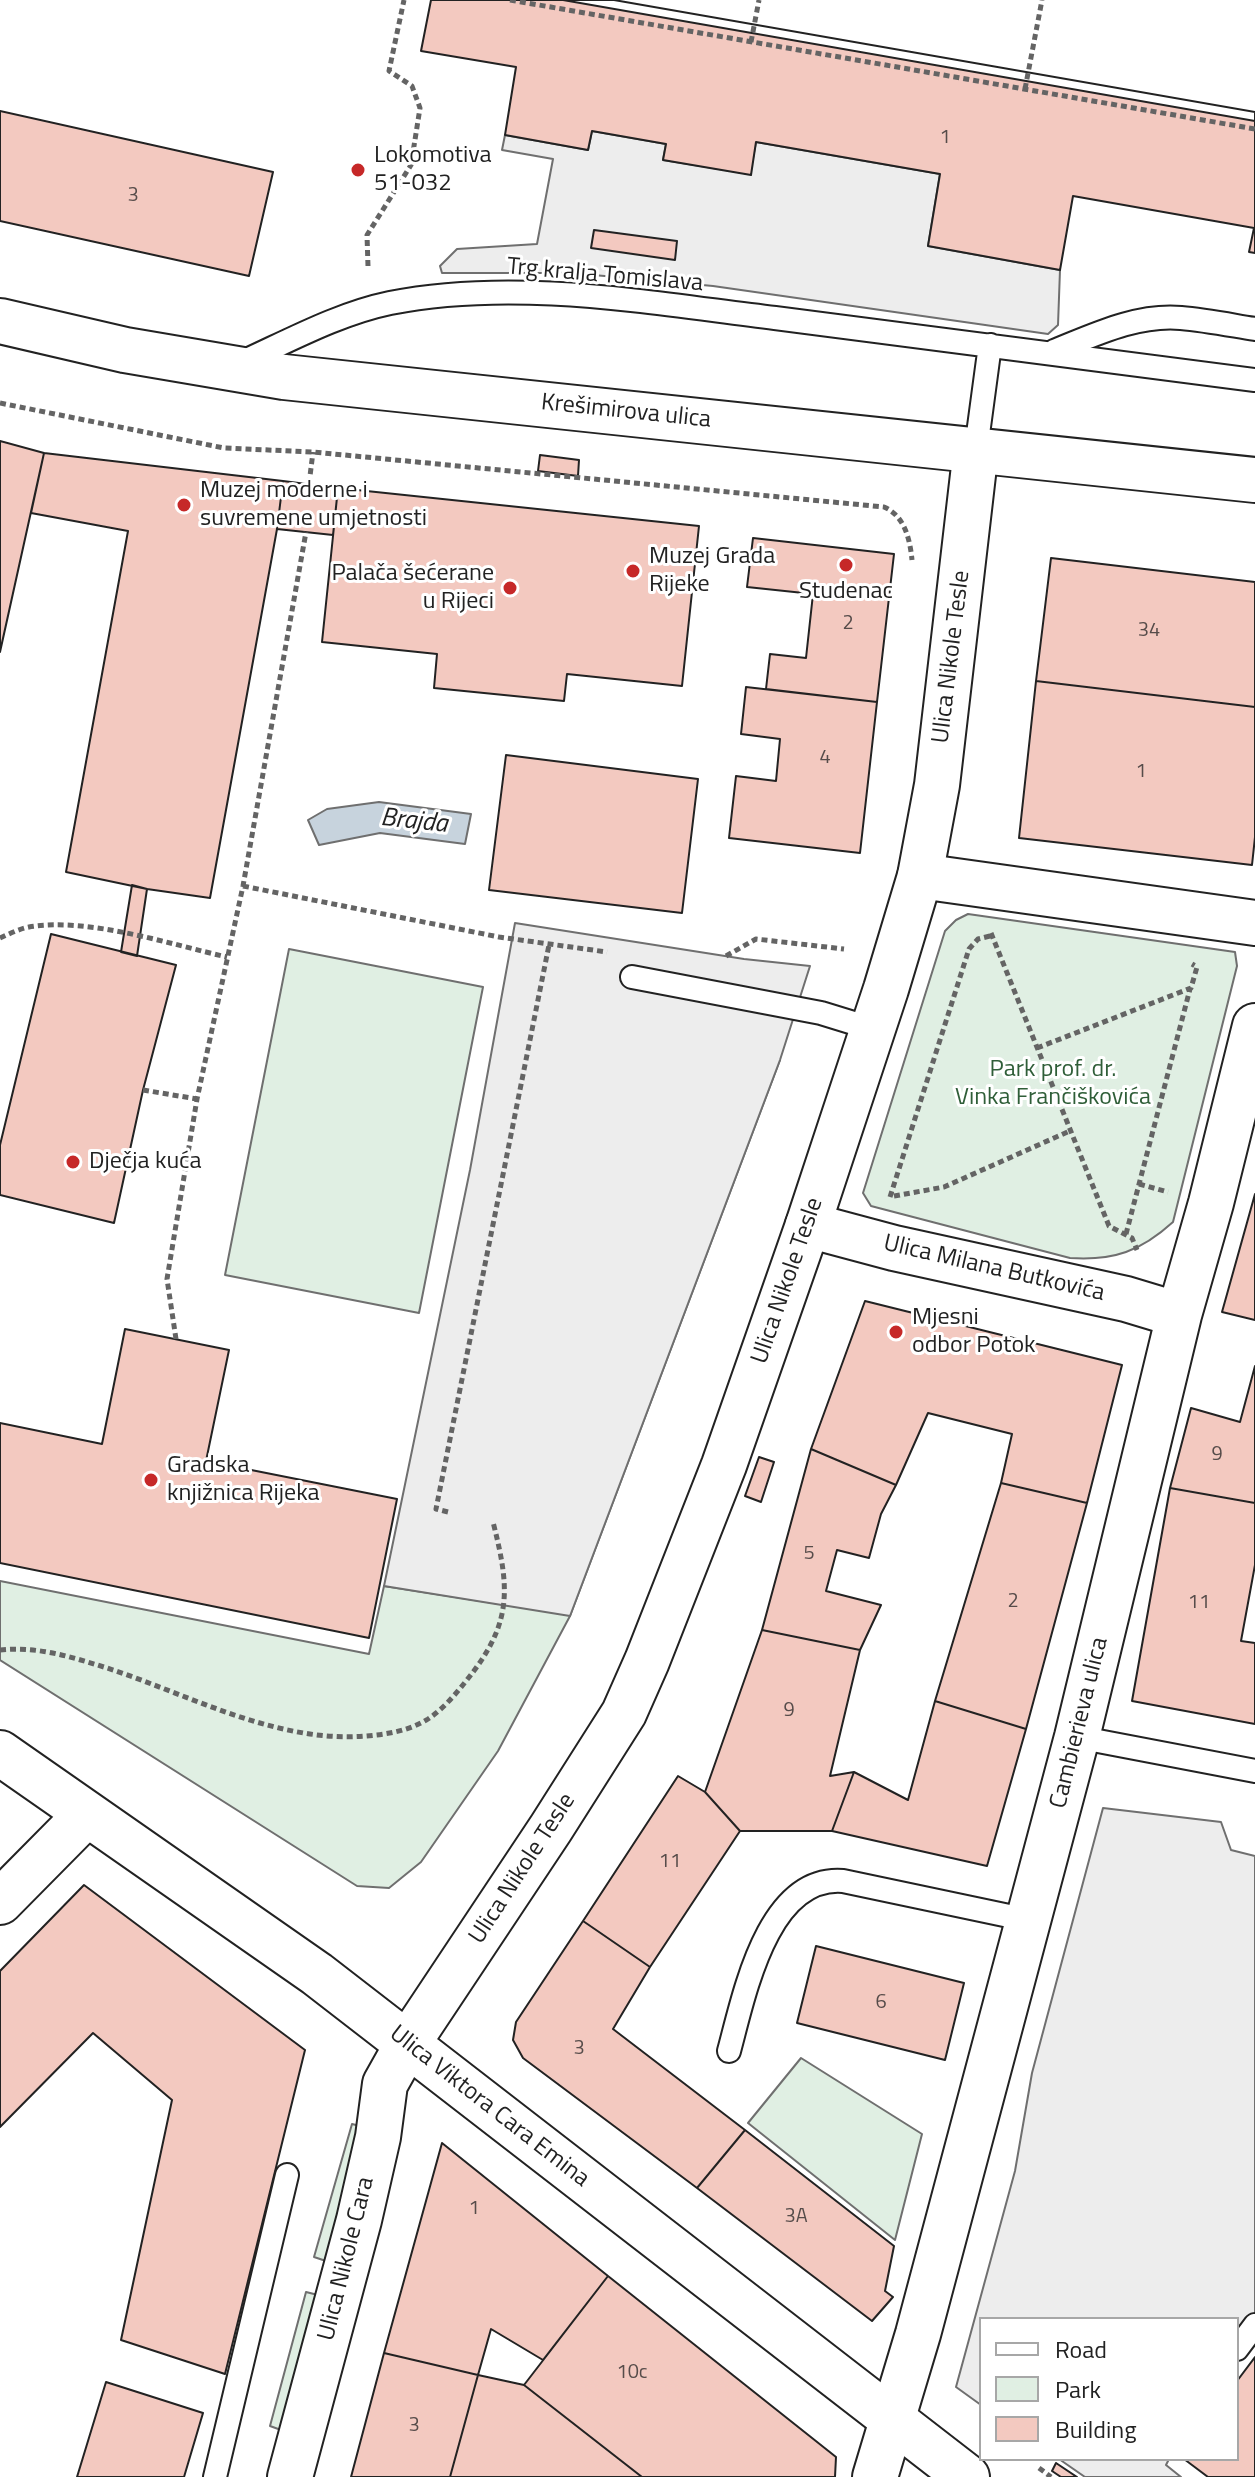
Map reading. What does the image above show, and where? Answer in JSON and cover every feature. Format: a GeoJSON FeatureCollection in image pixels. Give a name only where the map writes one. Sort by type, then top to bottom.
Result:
{"type":"FeatureCollection","features":[{"type":"Feature","properties":{"kind":"main road","name":"Krešimirova ulica"},"geometry":{"type":"LineString","coordinates":[[0,321],[125,350],[284,377],[1255,480]]}},
{"type":"Feature","properties":{"kind":"main road","name":"Ulica Nikole Tesle"},"geometry":{"type":"LineString","coordinates":[[408,2043],[624,1713],[724,1465],[808,1225],[920,876],[937,785],[976,449]]}},
{"type":"Feature","properties":{"kind":"main road"},"geometry":{"type":"LineString","coordinates":[[920,876],[1255,923]]}},
{"type":"Feature","properties":{"kind":"main road","name":"Cambierieva ulica"},"geometry":{"type":"LineString","coordinates":[[875,2477],[918,2334],[1077,1737],[1179,1315],[1211,1203],[1255,1026]]}},
{"type":"Feature","properties":{"kind":"main road","name":"Ulica Milana Butkovića"},"geometry":{"type":"LineString","coordinates":[[808,1225],[894,1248],[1126,1299],[1179,1315]]}},
{"type":"Feature","properties":{"kind":"main road","name":"Ulica Viktora Cara Emina"},"geometry":{"type":"LineString","coordinates":[[0,1753],[317,1974],[967,2477]]}},
{"type":"Feature","properties":{"kind":"main road"},"geometry":{"type":"LineString","coordinates":[[0,1902],[86,1815]]}},
{"type":"Feature","properties":{"kind":"main road","name":"Ulica Nikole Cara"},"geometry":{"type":"LineString","coordinates":[[290,2477],[359,2220],[378,2137],[385,2084],[408,2043]]}},
{"type":"Feature","properties":{"kind":"lane","name":"Trg kralja Tomislava"},"geometry":{"type":"LineString","coordinates":[[228,368],[344,317],[387,304],[481,292],[644,302],[1255,380]]}},
{"type":"Feature","properties":{"kind":"lane"},"geometry":{"type":"LineString","coordinates":[[1051,352],[1138,321],[1178,317],[1255,329]]}},
{"type":"Feature","properties":{"kind":"lane"},"geometry":{"type":"LineString","coordinates":[[976,449],[990,345]]}},
{"type":"Feature","properties":{"kind":"lane"},"geometry":{"type":"LineString","coordinates":[[632,977],[821,1013],[873,1029]]}},
{"type":"Feature","properties":{"kind":"lane"},"geometry":{"type":"LineString","coordinates":[[1077,1737],[1255,1771]]}},
{"type":"Feature","properties":{"kind":"lane"},"geometry":{"type":"LineString","coordinates":[[729,2051],[758,1951],[790,1905],[814,1883],[843,1881],[1028,1920]]}},
{"type":"Feature","properties":{"kind":"lane"},"geometry":{"type":"LineString","coordinates":[[215,2477],[287,2175]]}},
{"type":"Feature","properties":{"kind":"lane"},"geometry":{"type":"LineString","coordinates":[[1239,2346],[1255,2325]]}},
{"type":"Feature","properties":{"kind":"path"},"geometry":{"type":"LineString","coordinates":[[368,266],[367,235],[411,165],[420,108],[412,86],[389,71],[404,0]]}},
{"type":"Feature","properties":{"kind":"path"},"geometry":{"type":"LineString","coordinates":[[510,0],[1255,129]]}},
{"type":"Feature","properties":{"kind":"path"},"geometry":{"type":"LineString","coordinates":[[751,42],[759,0]]}},
{"type":"Feature","properties":{"kind":"path"},"geometry":{"type":"LineString","coordinates":[[1025,89],[1042,0]]}},
{"type":"Feature","properties":{"kind":"path"},"geometry":{"type":"LineString","coordinates":[[0,403],[224,448],[313,452],[884,507],[902,523],[910,542],[913,565]]}},
{"type":"Feature","properties":{"kind":"path"},"geometry":{"type":"LineString","coordinates":[[309,484],[313,452]]}},
{"type":"Feature","properties":{"kind":"path"},"geometry":{"type":"LineString","coordinates":[[176,1339],[167,1279],[197,1099],[243,886],[306,532]]}},
{"type":"Feature","properties":{"kind":"path"},"geometry":{"type":"LineString","coordinates":[[243,886],[549,945],[608,952]]}},
{"type":"Feature","properties":{"kind":"path"},"geometry":{"type":"LineString","coordinates":[[992,922],[991,936],[1109,1226],[1132,1238],[1137,1250]]}},
{"type":"Feature","properties":{"kind":"path"},"geometry":{"type":"LineString","coordinates":[[0,938],[25,927],[54,924],[98,929],[227,957]]}},
{"type":"Feature","properties":{"kind":"path"},"geometry":{"type":"LineString","coordinates":[[890,1197],[969,949],[978,939],[1006,937]]}},
{"type":"Feature","properties":{"kind":"path"},"geometry":{"type":"LineString","coordinates":[[722,959],[756,939],[844,949]]}},
{"type":"Feature","properties":{"kind":"path"},"geometry":{"type":"LineString","coordinates":[[448,1512],[436,1509],[549,945]]}},
{"type":"Feature","properties":{"kind":"path"},"geometry":{"type":"LineString","coordinates":[[1126,1235],[1197,967],[1184,959]]}},
{"type":"Feature","properties":{"kind":"path"},"geometry":{"type":"LineString","coordinates":[[1037,1048],[1191,988]]}},
{"type":"Feature","properties":{"kind":"path"},"geometry":{"type":"LineString","coordinates":[[143,1090],[197,1099]]}},
{"type":"Feature","properties":{"kind":"path"},"geometry":{"type":"LineString","coordinates":[[882,1203],[890,1197],[944,1187],[1072,1130]]}},
{"type":"Feature","properties":{"kind":"path"},"geometry":{"type":"LineString","coordinates":[[0,1650],[47,1651],[84,1661],[278,1727],[352,1738],[397,1733],[426,1721],[449,1703],[492,1642],[505,1605],[506,1579],[493,1522]]}},
{"type":"Feature","properties":{"kind":"path"},"geometry":{"type":"LineString","coordinates":[[1039,2468],[1051,2477]]}},
{"type":"Feature","properties":{"kind":"green space","name":"Park prof. dr. Vinka Frančiškovića"},"geometry":{"type":"Polygon","coordinates":[[[968,914],[1235,952],[1237,966],[1173,1222],[1138,1247],[1113,1256],[1070,1258],[871,1206],[863,1193],[945,931],[968,914]]]}},
{"type":"Feature","properties":{"kind":"green space"},"geometry":{"type":"Polygon","coordinates":[[[289,949],[483,987],[419,1313],[225,1275],[289,949]]]}},
{"type":"Feature","properties":{"kind":"green space"},"geometry":{"type":"Polygon","coordinates":[[[780,1060],[570,1616],[498,1751],[421,1862],[389,1888],[357,1886],[0,1660],[0,1581],[369,1654],[384,1586],[551,1612],[780,1060]]]}},
{"type":"Feature","properties":{"kind":"green space"},"geometry":{"type":"Polygon","coordinates":[[[801,2058],[922,2134],[895,2240],[748,2123],[801,2058]]]}},
{"type":"Feature","properties":{"kind":"green space"},"geometry":{"type":"Polygon","coordinates":[[[352,2124],[364,2127],[326,2261],[314,2257],[352,2124]]]}},
{"type":"Feature","properties":{"kind":"green space"},"geometry":{"type":"Polygon","coordinates":[[[306,2292],[318,2295],[281,2430],[270,2426],[306,2292]]]}},
{"type":"Feature","properties":{"kind":"shaded area"},"geometry":{"type":"Polygon","coordinates":[[[592,131],[666,144],[663,160],[750,174],[756,142],[940,174],[928,246],[1060,270],[1058,325],[1048,334],[713,286],[570,273],[442,273],[440,266],[457,249],[537,244],[553,159],[502,150],[505,135],[588,150],[592,131]]]}},
{"type":"Feature","properties":{"kind":"shaded area"},"geometry":{"type":"Polygon","coordinates":[[[515,923],[744,959],[810,966],[780,1060],[570,1616],[384,1586],[470,1170],[515,923]]]}},
{"type":"Feature","properties":{"kind":"shaded area"},"geometry":{"type":"Polygon","coordinates":[[[1103,1808],[1221,1822],[1231,1850],[1255,1856],[1255,2337],[1239,2360],[1239,2317],[979,2317],[979,2404],[956,2387],[1015,2171],[1032,2073],[1103,1808]]]}},
{"type":"Feature","properties":{"kind":"shaded area"},"geometry":{"type":"Polygon","coordinates":[[[1062,2461],[1168,2461],[1166,2465],[1181,2477],[1085,2477],[1062,2461]]]}},
{"type":"Feature","properties":{"kind":"water","name":"Brajda"},"geometry":{"type":"Polygon","coordinates":[[[379,802],[471,814],[465,844],[380,833],[319,845],[308,820],[327,809],[379,802]]]}},
{"type":"Feature","properties":{"kind":"building"},"geometry":{"type":"Polygon","coordinates":[[[431,0],[614,0],[1255,112],[1255,253],[1249,252],[1254,228],[1073,196],[1060,270],[928,246],[940,174],[756,142],[751,175],[663,160],[666,144],[592,131],[588,150],[505,135],[516,67],[421,51],[431,0]]]}},
{"type":"Feature","properties":{"kind":"building"},"geometry":{"type":"Polygon","coordinates":[[[563,0],[614,0],[1255,112],[1255,121],[563,0]]]}},
{"type":"Feature","properties":{"kind":"building"},"geometry":{"type":"Polygon","coordinates":[[[0,111],[273,172],[249,276],[0,221],[0,111]]]}},
{"type":"Feature","properties":{"kind":"building"},"geometry":{"type":"Polygon","coordinates":[[[594,230],[677,241],[675,260],[591,248],[594,230]]]}},
{"type":"Feature","properties":{"kind":"building"},"geometry":{"type":"Polygon","coordinates":[[[0,441],[44,453],[0,652],[0,441]]]}},
{"type":"Feature","properties":{"kind":"building"},"geometry":{"type":"Polygon","coordinates":[[[44,453],[283,481],[210,898],[66,872],[128,531],[31,513],[44,453]]]}},
{"type":"Feature","properties":{"kind":"building"},"geometry":{"type":"Polygon","coordinates":[[[540,455],[579,460],[578,476],[538,471],[540,455]]]}},
{"type":"Feature","properties":{"kind":"building"},"geometry":{"type":"Polygon","coordinates":[[[283,481],[338,488],[333,535],[277,529],[283,481]]]}},
{"type":"Feature","properties":{"kind":"building","name":"Palača šećerane u Rijeci"},"geometry":{"type":"Polygon","coordinates":[[[338,488],[699,526],[682,686],[567,674],[564,701],[434,688],[437,654],[322,642],[338,488]]]}},
{"type":"Feature","properties":{"kind":"building"},"geometry":{"type":"Polygon","coordinates":[[[753,538],[894,554],[877,702],[766,689],[770,654],[806,658],[813,594],[747,587],[753,538]]]}},
{"type":"Feature","properties":{"kind":"building"},"geometry":{"type":"Polygon","coordinates":[[[1051,558],[1255,582],[1255,707],[1036,681],[1051,558]]]}},
{"type":"Feature","properties":{"kind":"building"},"geometry":{"type":"Polygon","coordinates":[[[1036,681],[1255,707],[1255,837],[1252,865],[1019,838],[1036,681]]]}},
{"type":"Feature","properties":{"kind":"building"},"geometry":{"type":"Polygon","coordinates":[[[746,687],[877,702],[860,853],[729,838],[736,776],[776,781],[780,739],[741,734],[746,687]]]}},
{"type":"Feature","properties":{"kind":"building"},"geometry":{"type":"Polygon","coordinates":[[[506,755],[698,779],[682,913],[489,890],[506,755]]]}},
{"type":"Feature","properties":{"kind":"building"},"geometry":{"type":"Polygon","coordinates":[[[132,885],[147,889],[137,956],[121,952],[132,885]]]}},
{"type":"Feature","properties":{"kind":"building","name":"Dječja kuća"},"geometry":{"type":"Polygon","coordinates":[[[51,934],[176,965],[143,1090],[114,1223],[0,1195],[0,1145],[51,934]]]}},
{"type":"Feature","properties":{"kind":"building"},"geometry":{"type":"Polygon","coordinates":[[[1255,1194],[1255,1320],[1222,1312],[1255,1194]]]}},
{"type":"Feature","properties":{"kind":"building"},"geometry":{"type":"Polygon","coordinates":[[[865,1301],[1122,1365],[1087,1503],[1001,1483],[1012,1434],[928,1413],[896,1485],[811,1449],[865,1301]]]}},
{"type":"Feature","properties":{"kind":"building","name":"Gradska knjižnica Rijeka"},"geometry":{"type":"Polygon","coordinates":[[[125,1329],[229,1350],[206,1461],[397,1499],[369,1638],[0,1563],[0,1423],[102,1444],[125,1329]]]}},
{"type":"Feature","properties":{"kind":"building"},"geometry":{"type":"Polygon","coordinates":[[[1255,1366],[1255,1503],[1170,1488],[1191,1408],[1240,1422],[1255,1366]]]}},
{"type":"Feature","properties":{"kind":"building"},"geometry":{"type":"Polygon","coordinates":[[[811,1449],[896,1485],[881,1514],[869,1558],[837,1550],[826,1591],[881,1605],[860,1650],[762,1630],[811,1449]]]}},
{"type":"Feature","properties":{"kind":"building"},"geometry":{"type":"Polygon","coordinates":[[[759,1457],[774,1462],[761,1502],[745,1496],[759,1457]]]}},
{"type":"Feature","properties":{"kind":"building"},"geometry":{"type":"Polygon","coordinates":[[[1001,1483],[1087,1503],[1026,1729],[935,1701],[1001,1483]]]}},
{"type":"Feature","properties":{"kind":"building"},"geometry":{"type":"Polygon","coordinates":[[[1170,1488],[1255,1503],[1255,1565],[1241,1641],[1255,1643],[1255,1724],[1132,1701],[1170,1488]]]}},
{"type":"Feature","properties":{"kind":"building"},"geometry":{"type":"Polygon","coordinates":[[[762,1630],[860,1650],[830,1776],[854,1772],[832,1831],[740,1831],[705,1792],[762,1630]]]}},
{"type":"Feature","properties":{"kind":"building"},"geometry":{"type":"Polygon","coordinates":[[[935,1701],[1026,1729],[987,1866],[832,1831],[854,1772],[908,1800],[935,1701]]]}},
{"type":"Feature","properties":{"kind":"building"},"geometry":{"type":"Polygon","coordinates":[[[678,1776],[705,1792],[740,1831],[650,1967],[583,1921],[678,1776]]]}},
{"type":"Feature","properties":{"kind":"building"},"geometry":{"type":"Polygon","coordinates":[[[84,1885],[305,2050],[225,2374],[121,2340],[172,2100],[93,2033],[0,2127],[0,1971],[84,1885]]]}},
{"type":"Feature","properties":{"kind":"building"},"geometry":{"type":"Polygon","coordinates":[[[583,1921],[650,1967],[613,2029],[745,2130],[697,2188],[523,2058],[513,2040],[516,2022],[583,1921]]]}},
{"type":"Feature","properties":{"kind":"building"},"geometry":{"type":"Polygon","coordinates":[[[816,1946],[964,1983],[945,2060],[797,2023],[816,1946]]]}},
{"type":"Feature","properties":{"kind":"building"},"geometry":{"type":"Polygon","coordinates":[[[745,2130],[894,2246],[885,2291],[893,2297],[872,2321],[697,2188],[745,2130]]]}},
{"type":"Feature","properties":{"kind":"building"},"geometry":{"type":"Polygon","coordinates":[[[442,2143],[608,2276],[543,2360],[491,2329],[478,2375],[384,2353],[442,2143]]]}},
{"type":"Feature","properties":{"kind":"building"},"geometry":{"type":"Polygon","coordinates":[[[608,2276],[836,2457],[835,2477],[642,2477],[524,2385],[608,2276]]]}},
{"type":"Feature","properties":{"kind":"building"},"geometry":{"type":"Polygon","coordinates":[[[384,2353],[478,2375],[450,2477],[351,2477],[384,2353]]]}},
{"type":"Feature","properties":{"kind":"building"},"geometry":{"type":"Polygon","coordinates":[[[1255,2357],[1255,2477],[1208,2477],[1187,2461],[1239,2461],[1239,2378],[1255,2357]]]}},
{"type":"Feature","properties":{"kind":"building"},"geometry":{"type":"Polygon","coordinates":[[[478,2375],[524,2385],[642,2477],[450,2477],[478,2375]]]}},
{"type":"Feature","properties":{"kind":"building"},"geometry":{"type":"Polygon","coordinates":[[[106,2382],[203,2413],[184,2477],[77,2477],[106,2382]]]}},
{"type":"Feature","properties":{"kind":"building"},"geometry":{"type":"Polygon","coordinates":[[[1056,2463],[1077,2477],[1061,2477],[1052,2471],[1056,2463]]]}},
{"type":"Feature","properties":{"kind":"place","name":"Lokomotiva 51-032"},"geometry":{"type":"Point","coordinates":[358,170]}},
{"type":"Feature","properties":{"kind":"place","name":"Muzej moderne i suvremene umjetnosti"},"geometry":{"type":"Point","coordinates":[184,505]}},
{"type":"Feature","properties":{"kind":"place","name":"Studenac"},"geometry":{"type":"Point","coordinates":[846,565]}},
{"type":"Feature","properties":{"kind":"place","name":"Muzej Grada Rijeke"},"geometry":{"type":"Point","coordinates":[633,571]}},
{"type":"Feature","properties":{"kind":"place","name":"Palača šećerane u Rijeci"},"geometry":{"type":"Point","coordinates":[510,588]}},
{"type":"Feature","properties":{"kind":"place","name":"Dječja kuća"},"geometry":{"type":"Point","coordinates":[73,1162]}},
{"type":"Feature","properties":{"kind":"place","name":"Mjesni odbor Potok"},"geometry":{"type":"Point","coordinates":[896,1332]}},
{"type":"Feature","properties":{"kind":"place","name":"Gradska knjižnica Rijeka"},"geometry":{"type":"Point","coordinates":[151,1480]}}]}
